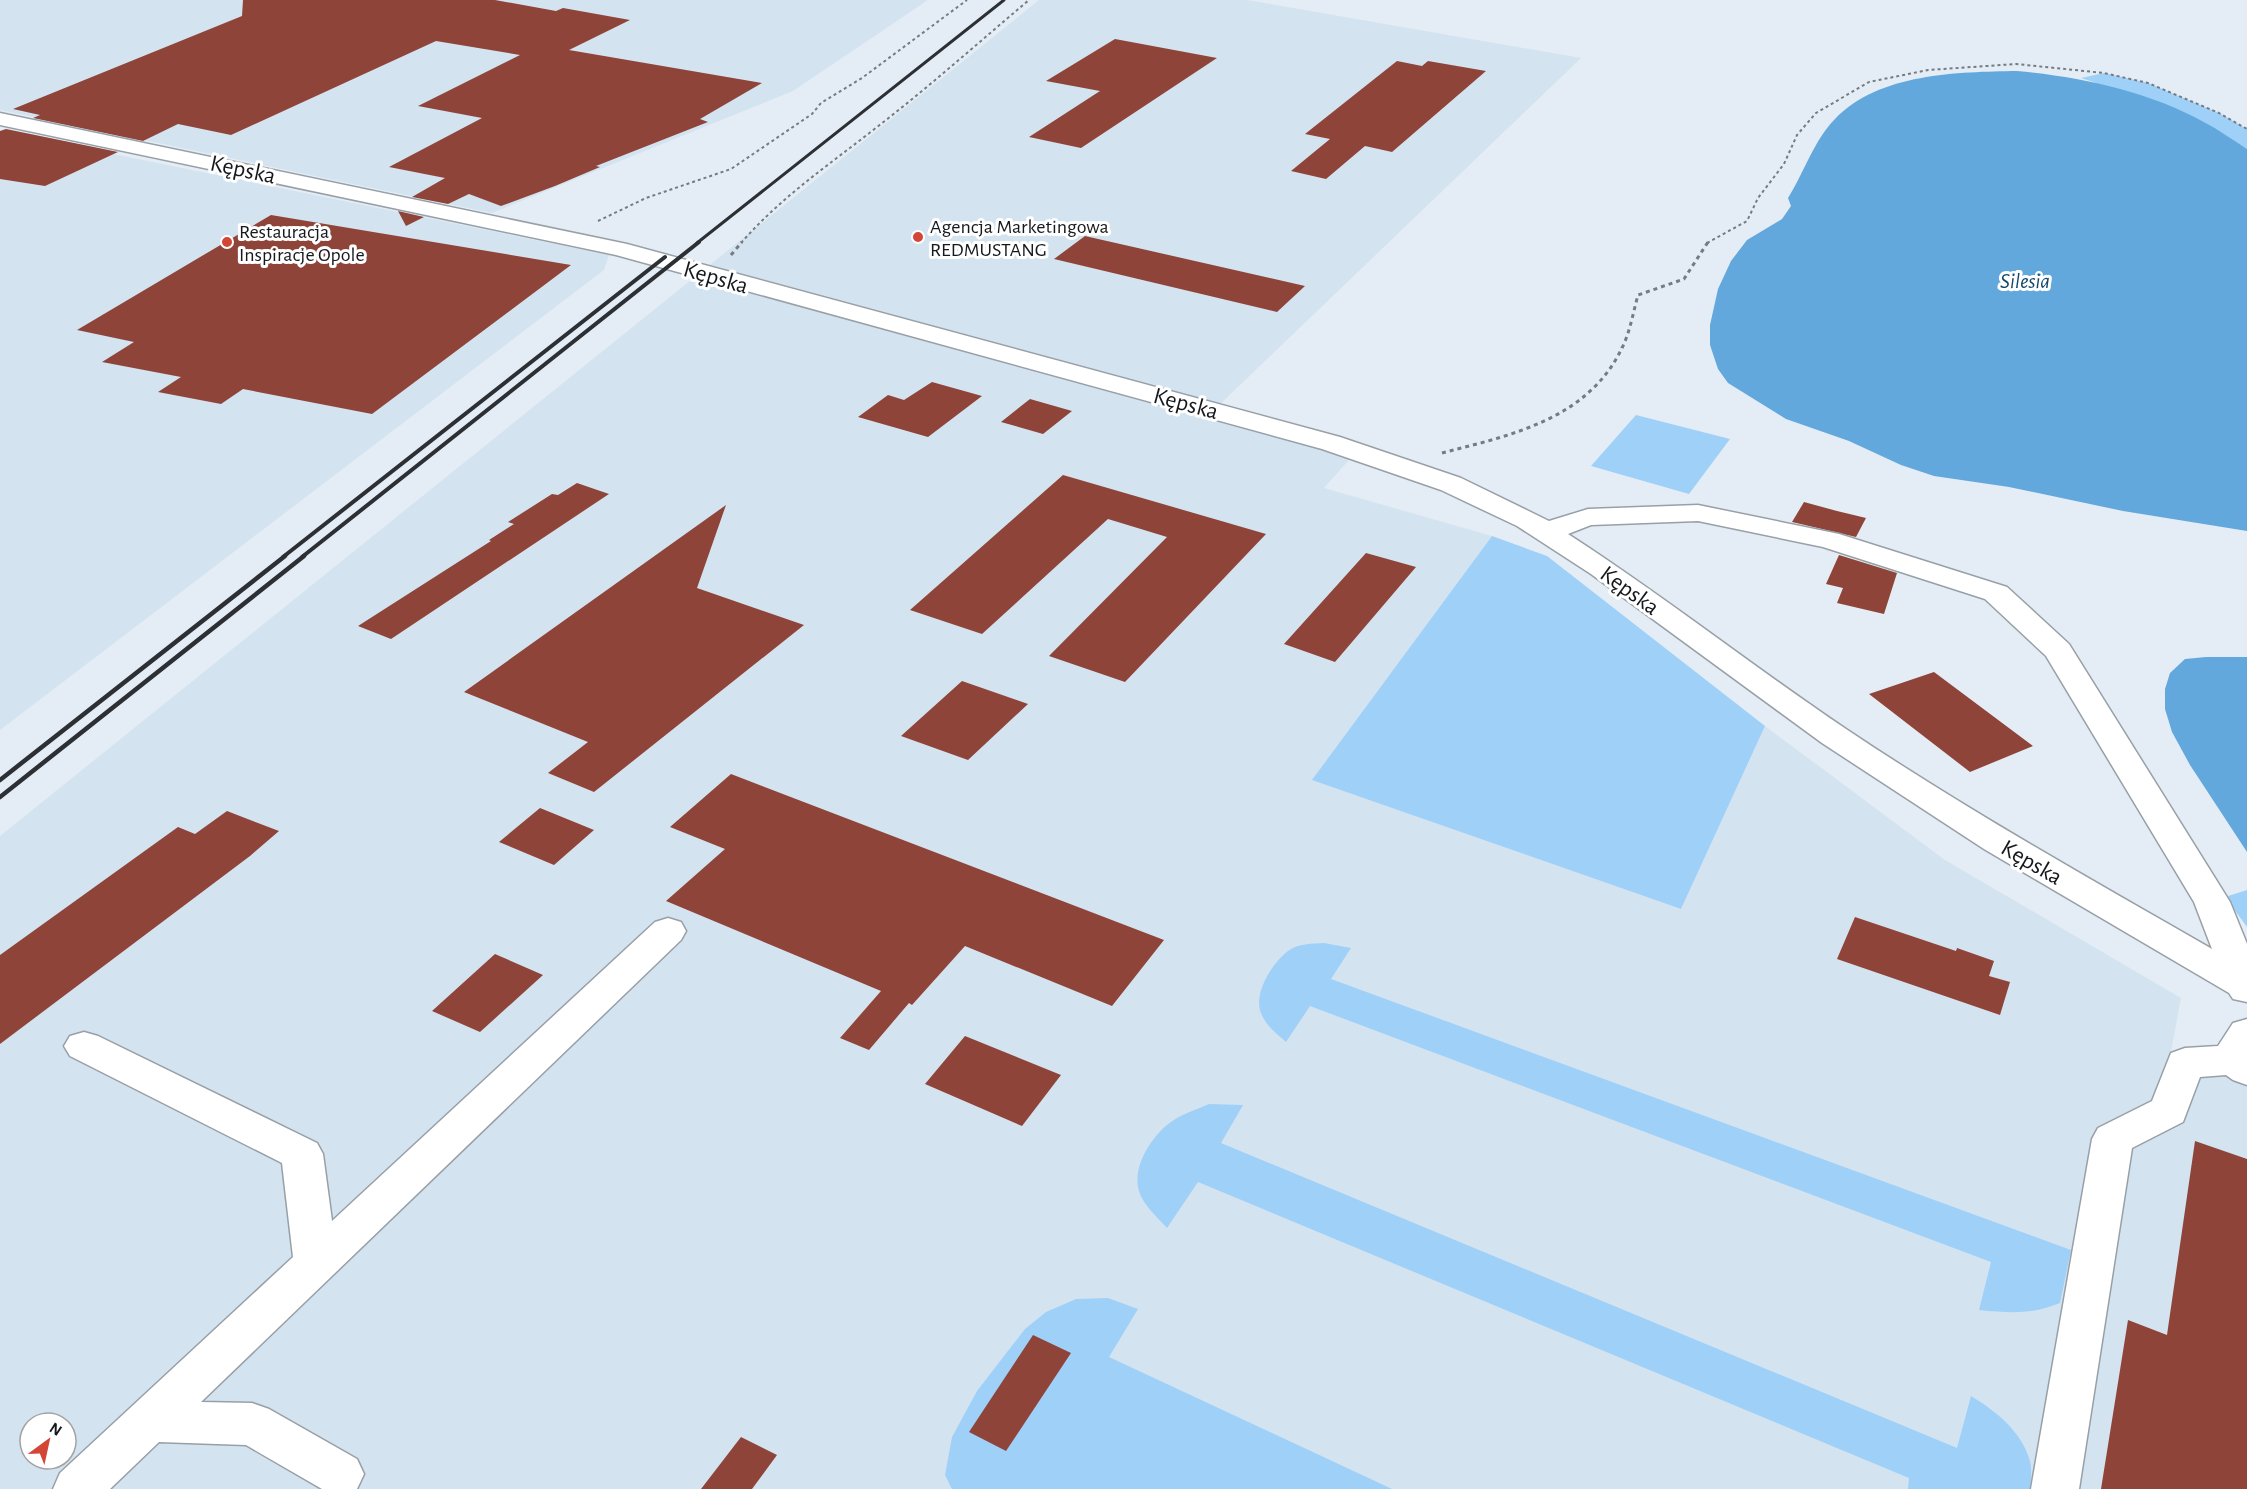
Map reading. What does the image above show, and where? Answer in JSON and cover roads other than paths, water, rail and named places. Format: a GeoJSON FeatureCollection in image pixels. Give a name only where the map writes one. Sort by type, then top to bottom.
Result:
{"type":"FeatureCollection","features":[{"type":"Feature","properties":{"kind":"street","name":"Kępska"},"geometry":{"type":"LineString","coordinates":[[0,119],[619,249],[713,277],[1203,407],[1400,465],[1482,497],[1546,532],[1834,735],[1996,841],[2245,986]]}},
{"type":"Feature","properties":{"kind":"street"},"geometry":{"type":"LineString","coordinates":[[1546,532],[1588,517],[1698,513],[1829,540],[1996,593],[2058,651],[2212,902],[2245,986]]}},
{"type":"Feature","properties":{"kind":"street"},"geometry":{"type":"LineString","coordinates":[[77,1489],[668,931]]}},
{"type":"Feature","properties":{"kind":"street"},"geometry":{"type":"LineString","coordinates":[[84,1046],[302,1154],[316,1263]]}},
{"type":"Feature","properties":{"kind":"street"},"geometry":{"type":"LineString","coordinates":[[2055,1489],[2113,1139],[2169,1112],[2185,1063],[2242,1054]]}},
{"type":"Feature","properties":{"kind":"street"},"geometry":{"type":"LineString","coordinates":[[149,1421],[252,1424],[340,1474]]}},
{"type":"Feature","properties":{"kind":"water","name":"Silesia"},"geometry":{"type":"Polygon","coordinates":[[[2017,71],[2065,77],[2137,94],[2204,122],[2247,149],[2247,531],[2123,511],[2009,487],[1934,476],[1901,465],[1849,441],[1786,419],[1728,383],[1718,369],[1710,345],[1710,325],[1718,289],[1731,261],[1747,240],[1782,219],[1791,206],[1788,198],[1815,147],[1835,119],[1853,104],[1874,92],[1896,84],[1945,74],[2017,71]]]}},
{"type":"Feature","properties":{"kind":"water"},"geometry":{"type":"Polygon","coordinates":[[[2247,657],[2247,852],[2190,765],[2172,732],[2165,709],[2165,689],[2170,673],[2185,659],[2247,657]]]}},
{"type":"Feature","properties":{"kind":"railway"},"geometry":{"type":"LineString","coordinates":[[697,243],[1004,0]]}},
{"type":"Feature","properties":{"kind":"railway"},"geometry":{"type":"LineString","coordinates":[[302,557],[699,242]]}},
{"type":"Feature","properties":{"kind":"railway"},"geometry":{"type":"LineString","coordinates":[[283,557],[665,257]]}},
{"type":"Feature","properties":{"kind":"railway"},"geometry":{"type":"LineString","coordinates":[[0,780],[285,556]]}},
{"type":"Feature","properties":{"kind":"railway"},"geometry":{"type":"LineString","coordinates":[[0,797],[304,556]]}},
{"type":"Feature","properties":{"kind":"place","name":"Agencja Marketingowa REDMUSTANG"},"geometry":{"type":"Point","coordinates":[918,237]}},
{"type":"Feature","properties":{"kind":"place","name":"Restauracja Inspiracje Opole"},"geometry":{"type":"Point","coordinates":[227,242]}}]}
